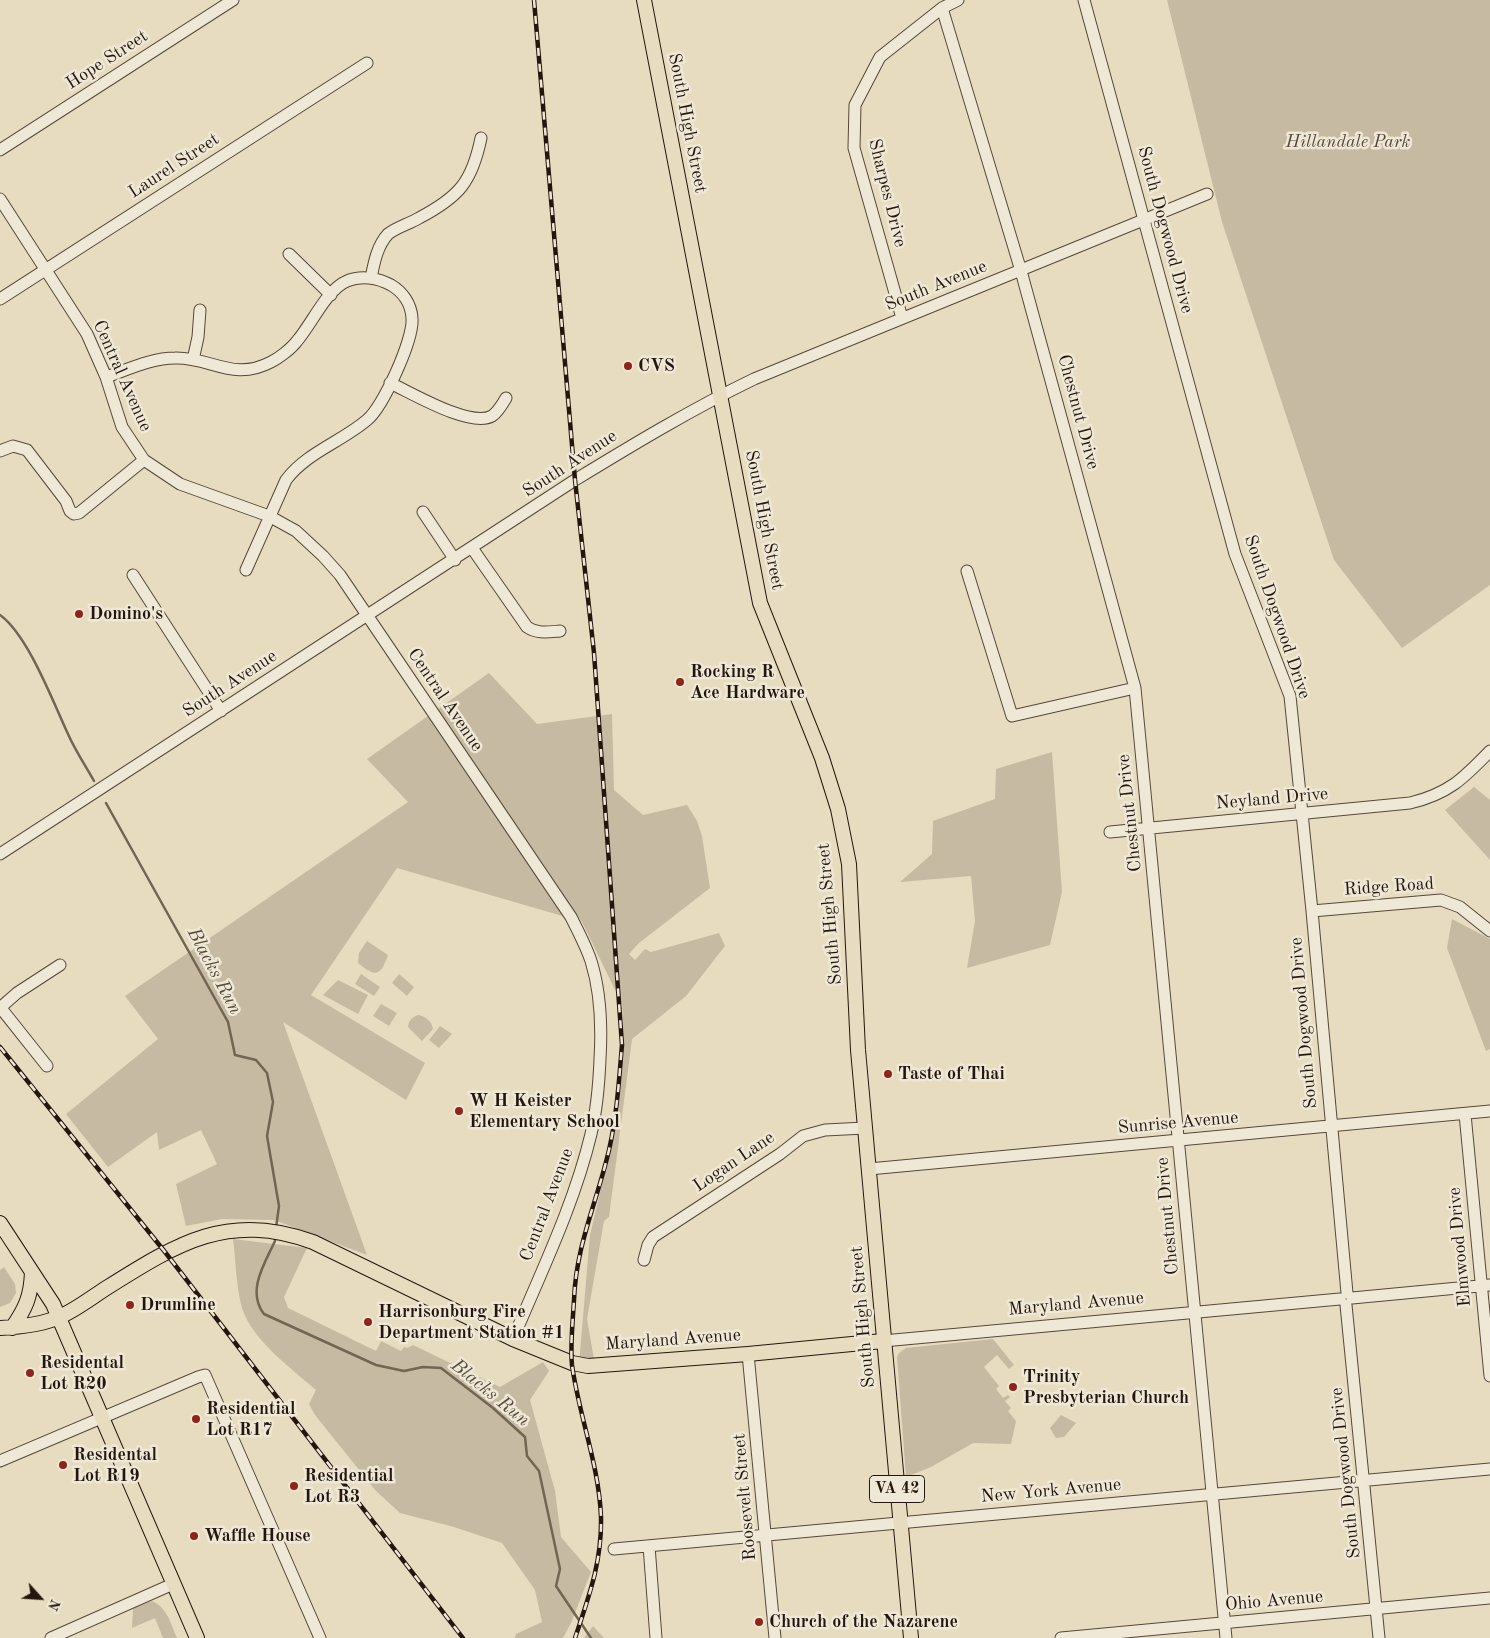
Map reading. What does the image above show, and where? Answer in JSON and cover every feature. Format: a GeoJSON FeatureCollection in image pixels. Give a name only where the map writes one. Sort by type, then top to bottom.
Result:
{"type":"FeatureCollection","features":[{"type":"Feature","properties":{"kind":"main road","name":"South High Street"},"geometry":{"type":"LineString","coordinates":[[644,0],[760,603],[822,758],[838,810],[849,864],[858,1050],[911,1638]]}},
{"type":"Feature","properties":{"kind":"main road"},"geometry":{"type":"LineString","coordinates":[[0,1223],[53,1304],[196,1638]]}},
{"type":"Feature","properties":{"kind":"main road","name":"Maryland Avenue"},"geometry":{"type":"LineString","coordinates":[[6,1328],[26,1327],[58,1318],[176,1246],[206,1236],[243,1229],[286,1233],[313,1242],[513,1339],[572,1363],[588,1366],[748,1354],[884,1341]]}},
{"type":"Feature","properties":{"kind":"main road"},"geometry":{"type":"LineString","coordinates":[[6,1328],[23,1312],[31,1288],[32,1272]]}},
{"type":"Feature","properties":{"kind":"street","name":"Hope Street"},"geometry":{"type":"LineString","coordinates":[[0,150],[233,0]]}},
{"type":"Feature","properties":{"kind":"street","name":"Sharpes Drive"},"geometry":{"type":"LineString","coordinates":[[902,318],[854,148],[855,105],[880,58],[942,8],[958,0]]}},
{"type":"Feature","properties":{"kind":"street","name":"South Dogwood Drive"},"geometry":{"type":"LineString","coordinates":[[1084,0],[1235,554],[1290,696],[1312,911],[1330,1126],[1379,1638]]}},
{"type":"Feature","properties":{"kind":"street","name":"Chestnut Drive"},"geometry":{"type":"LineString","coordinates":[[942,8],[1021,271],[1135,688],[1226,1638]]}},
{"type":"Feature","properties":{"kind":"street","name":"Laurel Street"},"geometry":{"type":"LineString","coordinates":[[0,299],[367,63]]}},
{"type":"Feature","properties":{"kind":"street"},"geometry":{"type":"LineString","coordinates":[[371,278],[379,248],[388,234],[398,227],[420,218],[447,201],[464,185],[472,171],[481,138]]}},
{"type":"Feature","properties":{"kind":"street","name":"South Avenue"},"geometry":{"type":"LineString","coordinates":[[0,854],[637,442],[721,395],[754,379],[1207,194]]}},
{"type":"Feature","properties":{"kind":"street","name":"Central Avenue"},"geometry":{"type":"LineString","coordinates":[[0,199],[87,334],[106,377],[122,427],[144,460],[180,484],[269,516],[296,531],[340,575],[571,917],[591,961],[597,985],[601,1015],[599,1090],[592,1133],[570,1204],[513,1339]]}},
{"type":"Feature","properties":{"kind":"street"},"geometry":{"type":"LineString","coordinates":[[289,254],[331,295]]}},
{"type":"Feature","properties":{"kind":"street"},"geometry":{"type":"LineString","coordinates":[[106,377],[154,360],[176,358],[193,360],[237,371],[251,369],[270,362],[296,343],[331,295],[340,285],[350,280],[371,278],[382,281],[398,290],[405,297],[411,309],[413,320],[410,337],[381,403],[366,421],[294,468],[286,480],[269,516],[246,570]]}},
{"type":"Feature","properties":{"kind":"street"},"geometry":{"type":"LineString","coordinates":[[193,360],[199,331],[200,310]]}},
{"type":"Feature","properties":{"kind":"street"},"geometry":{"type":"LineString","coordinates":[[390,383],[456,414],[471,419],[484,419],[492,416],[498,411],[506,398]]}},
{"type":"Feature","properties":{"kind":"street"},"geometry":{"type":"LineString","coordinates":[[0,451],[11,446],[17,446],[30,452],[66,501],[71,513],[79,513],[144,460]]}},
{"type":"Feature","properties":{"kind":"street"},"geometry":{"type":"LineString","coordinates":[[423,512],[455,560]]}},
{"type":"Feature","properties":{"kind":"street"},"geometry":{"type":"LineString","coordinates":[[472,548],[526,627],[533,631],[546,633],[560,631]]}},
{"type":"Feature","properties":{"kind":"street"},"geometry":{"type":"LineString","coordinates":[[967,571],[1012,716],[1135,688]]}},
{"type":"Feature","properties":{"kind":"street"},"geometry":{"type":"LineString","coordinates":[[133,575],[221,711]]}},
{"type":"Feature","properties":{"kind":"street","name":"Neyland Drive"},"geometry":{"type":"LineString","coordinates":[[1110,832],[1410,803],[1436,795],[1464,778],[1490,751]]}},
{"type":"Feature","properties":{"kind":"street","name":"Ridge Road"},"geometry":{"type":"LineString","coordinates":[[1312,911],[1441,900],[1460,907],[1490,931]]}},
{"type":"Feature","properties":{"kind":"street"},"geometry":{"type":"LineString","coordinates":[[47,1066],[0,1008],[23,989],[60,965]]}},
{"type":"Feature","properties":{"kind":"street","name":"Sunrise Avenue"},"geometry":{"type":"LineString","coordinates":[[869,1169],[1490,1111]]}},
{"type":"Feature","properties":{"kind":"street","name":"Elmwood Drive"},"geometry":{"type":"LineString","coordinates":[[1465,1114],[1486,1286],[1490,1376]]}},
{"type":"Feature","properties":{"kind":"street","name":"Logan Lane"},"geometry":{"type":"LineString","coordinates":[[644,1260],[648,1245],[653,1237],[780,1154],[802,1136],[825,1130],[865,1128]]}},
{"type":"Feature","properties":{"kind":"street","name":"Maryland Avenue"},"geometry":{"type":"LineString","coordinates":[[884,1341],[1486,1286]]}},
{"type":"Feature","properties":{"kind":"street","name":"Roosevelt Street"},"geometry":{"type":"LineString","coordinates":[[748,1354],[775,1638]]}},
{"type":"Feature","properties":{"kind":"street"},"geometry":{"type":"LineString","coordinates":[[0,1461],[198,1377],[206,1376],[320,1638]]}},
{"type":"Feature","properties":{"kind":"street","name":"New York Avenue"},"geometry":{"type":"LineString","coordinates":[[614,1549],[1490,1469]]}},
{"type":"Feature","properties":{"kind":"street"},"geometry":{"type":"LineString","coordinates":[[649,1546],[656,1638]]}},
{"type":"Feature","properties":{"kind":"street"},"geometry":{"type":"LineString","coordinates":[[51,1638],[173,1584]]}},
{"type":"Feature","properties":{"kind":"street","name":"Ohio Avenue"},"geometry":{"type":"LineString","coordinates":[[1067,1638],[1490,1598]]}},
{"type":"Feature","properties":{"kind":"green space","name":"Hillandale Park"},"geometry":{"type":"Polygon","coordinates":[[[1167,0],[1490,0],[1490,585],[1402,648],[1334,560],[1222,222],[1167,0]]]}},
{"type":"Feature","properties":{"kind":"green space"},"geometry":{"type":"Polygon","coordinates":[[[489,673],[537,724],[612,714],[614,790],[643,815],[687,805],[697,821],[702,836],[710,888],[639,943],[629,954],[635,960],[645,949],[651,952],[719,933],[725,946],[686,996],[632,1039],[609,1217],[604,1221],[587,1319],[595,1365],[579,1364],[590,1235],[618,1116],[624,1051],[622,1004],[582,922],[451,739],[566,917],[397,868],[311,995],[425,1063],[406,1100],[283,1022],[367,1255],[274,1220],[222,1219],[186,1226],[176,1184],[217,1164],[201,1130],[159,1150],[157,1132],[108,1167],[66,1114],[158,1039],[125,996],[408,802],[367,759],[489,673]]]}},
{"type":"Feature","properties":{"kind":"green space"},"geometry":{"type":"Polygon","coordinates":[[[1052,752],[1062,892],[1050,945],[967,968],[975,921],[971,876],[900,882],[932,854],[933,821],[995,799],[996,769],[1052,752]]]}},
{"type":"Feature","properties":{"kind":"green space"},"geometry":{"type":"Polygon","coordinates":[[[1474,787],[1490,800],[1490,860],[1445,810],[1474,787]]]}},
{"type":"Feature","properties":{"kind":"green space"},"geometry":{"type":"Polygon","coordinates":[[[1452,919],[1490,939],[1490,1049],[1486,1051],[1447,948],[1452,919]]]}},
{"type":"Feature","properties":{"kind":"green space"},"geometry":{"type":"Polygon","coordinates":[[[367,941],[388,955],[380,971],[374,973],[358,963],[359,953],[367,941]]]}},
{"type":"Feature","properties":{"kind":"green space"},"geometry":{"type":"Polygon","coordinates":[[[361,974],[380,987],[374,996],[355,984],[361,974]]]}},
{"type":"Feature","properties":{"kind":"green space"},"geometry":{"type":"Polygon","coordinates":[[[399,974],[414,987],[407,996],[392,983],[399,974]]]}},
{"type":"Feature","properties":{"kind":"green space"},"geometry":{"type":"Polygon","coordinates":[[[338,980],[368,995],[358,1014],[323,995],[338,980]]]}},
{"type":"Feature","properties":{"kind":"green space"},"geometry":{"type":"Polygon","coordinates":[[[381,1004],[397,1013],[389,1026],[373,1016],[381,1004]]]}},
{"type":"Feature","properties":{"kind":"green space"},"geometry":{"type":"Polygon","coordinates":[[[418,1015],[428,1019],[433,1029],[422,1041],[408,1027],[411,1019],[418,1015]]]}},
{"type":"Feature","properties":{"kind":"green space"},"geometry":{"type":"Polygon","coordinates":[[[440,1026],[452,1034],[439,1048],[429,1040],[440,1026]]]}},
{"type":"Feature","properties":{"kind":"green space"},"geometry":{"type":"Polygon","coordinates":[[[233,1239],[307,1248],[284,1297],[288,1308],[376,1351],[381,1341],[401,1351],[404,1347],[407,1348],[413,1345],[500,1387],[543,1362],[549,1371],[530,1400],[555,1491],[561,1537],[591,1572],[571,1623],[563,1638],[515,1638],[516,1634],[542,1622],[535,1590],[502,1543],[454,1527],[400,1513],[376,1491],[315,1415],[309,1404],[316,1390],[263,1342],[247,1320],[238,1291],[233,1239]]]}},
{"type":"Feature","properties":{"kind":"green space"},"geometry":{"type":"Polygon","coordinates":[[[4,1267],[15,1284],[16,1293],[10,1303],[0,1307],[0,1270],[4,1267]]]}},
{"type":"Feature","properties":{"kind":"green space"},"geometry":{"type":"Polygon","coordinates":[[[993,1339],[1014,1365],[1009,1369],[997,1355],[984,1367],[999,1386],[996,1389],[1003,1398],[1008,1395],[1010,1397],[1005,1401],[1011,1408],[1008,1411],[1016,1421],[1011,1444],[973,1443],[931,1467],[906,1477],[897,1357],[899,1353],[906,1348],[993,1339]]]}},
{"type":"Feature","properties":{"kind":"green space"},"geometry":{"type":"Polygon","coordinates":[[[1061,1415],[1076,1423],[1064,1437],[1056,1438],[1050,1428],[1061,1415]]]}},
{"type":"Feature","properties":{"kind":"green space"},"geometry":{"type":"Polygon","coordinates":[[[152,1601],[165,1612],[177,1638],[163,1638],[155,1618],[132,1628],[133,1608],[152,1601]]]}},
{"type":"Feature","properties":{"kind":"green space"},"geometry":{"type":"Polygon","coordinates":[[[593,1626],[604,1638],[584,1638],[593,1626]]]}},
{"type":"Feature","properties":{"kind":"waterway","name":"Blacks Run"},"geometry":{"type":"LineString","coordinates":[[0,615],[10,625],[30,653],[71,740],[94,781]]}},
{"type":"Feature","properties":{"kind":"waterway","name":"Blacks Run"},"geometry":{"type":"LineString","coordinates":[[106,803],[228,1022],[235,1055],[256,1060],[267,1073],[273,1102],[267,1136],[279,1206],[276,1228]]}},
{"type":"Feature","properties":{"kind":"waterway","name":"Blacks Run"},"geometry":{"type":"LineString","coordinates":[[275,1236],[275,1241],[262,1268],[257,1287],[259,1305],[264,1314],[376,1365],[404,1371],[423,1367],[441,1368],[493,1408],[525,1437],[527,1456],[539,1471],[560,1569],[556,1586],[591,1638]]}},
{"type":"Feature","properties":{"kind":"railway"},"geometry":{"type":"LineString","coordinates":[[534,0],[575,480],[594,653],[622,1045],[612,1137],[579,1261],[571,1341],[575,1384],[597,1478],[601,1517],[597,1564],[590,1593],[575,1638]]}},
{"type":"Feature","properties":{"kind":"railway"},"geometry":{"type":"LineString","coordinates":[[0,1047],[165,1252],[463,1638]]}},
{"type":"Feature","properties":{"kind":"place","name":"CVS"},"geometry":{"type":"Point","coordinates":[628,366]}},
{"type":"Feature","properties":{"kind":"place","name":"Domino's"},"geometry":{"type":"Point","coordinates":[79,614]}},
{"type":"Feature","properties":{"kind":"place","name":"Rocking R Ace Hardware"},"geometry":{"type":"Point","coordinates":[680,682]}},
{"type":"Feature","properties":{"kind":"place","name":"Taste of Thai"},"geometry":{"type":"Point","coordinates":[888,1074]}},
{"type":"Feature","properties":{"kind":"place","name":"W H Keister Elementary School"},"geometry":{"type":"Point","coordinates":[459,1111]}},
{"type":"Feature","properties":{"kind":"place","name":"Drumline"},"geometry":{"type":"Point","coordinates":[130,1305]}},
{"type":"Feature","properties":{"kind":"place","name":"Harrisonburg Fire Department Station #1"},"geometry":{"type":"Point","coordinates":[368,1322]}},
{"type":"Feature","properties":{"kind":"place","name":"Residental Lot R20"},"geometry":{"type":"Point","coordinates":[30,1373]}},
{"type":"Feature","properties":{"kind":"place","name":"Trinity Presbyterian Church"},"geometry":{"type":"Point","coordinates":[1013,1387]}},
{"type":"Feature","properties":{"kind":"place","name":"Residential Lot R17"},"geometry":{"type":"Point","coordinates":[196,1419]}},
{"type":"Feature","properties":{"kind":"place","name":"Residental Lot R19"},"geometry":{"type":"Point","coordinates":[63,1465]}},
{"type":"Feature","properties":{"kind":"place","name":"Residential Lot R3"},"geometry":{"type":"Point","coordinates":[294,1486]}},
{"type":"Feature","properties":{"kind":"place","name":"Waffle House"},"geometry":{"type":"Point","coordinates":[194,1536]}},
{"type":"Feature","properties":{"kind":"place","name":"Church of the Nazarene"},"geometry":{"type":"Point","coordinates":[759,1622]}}]}
